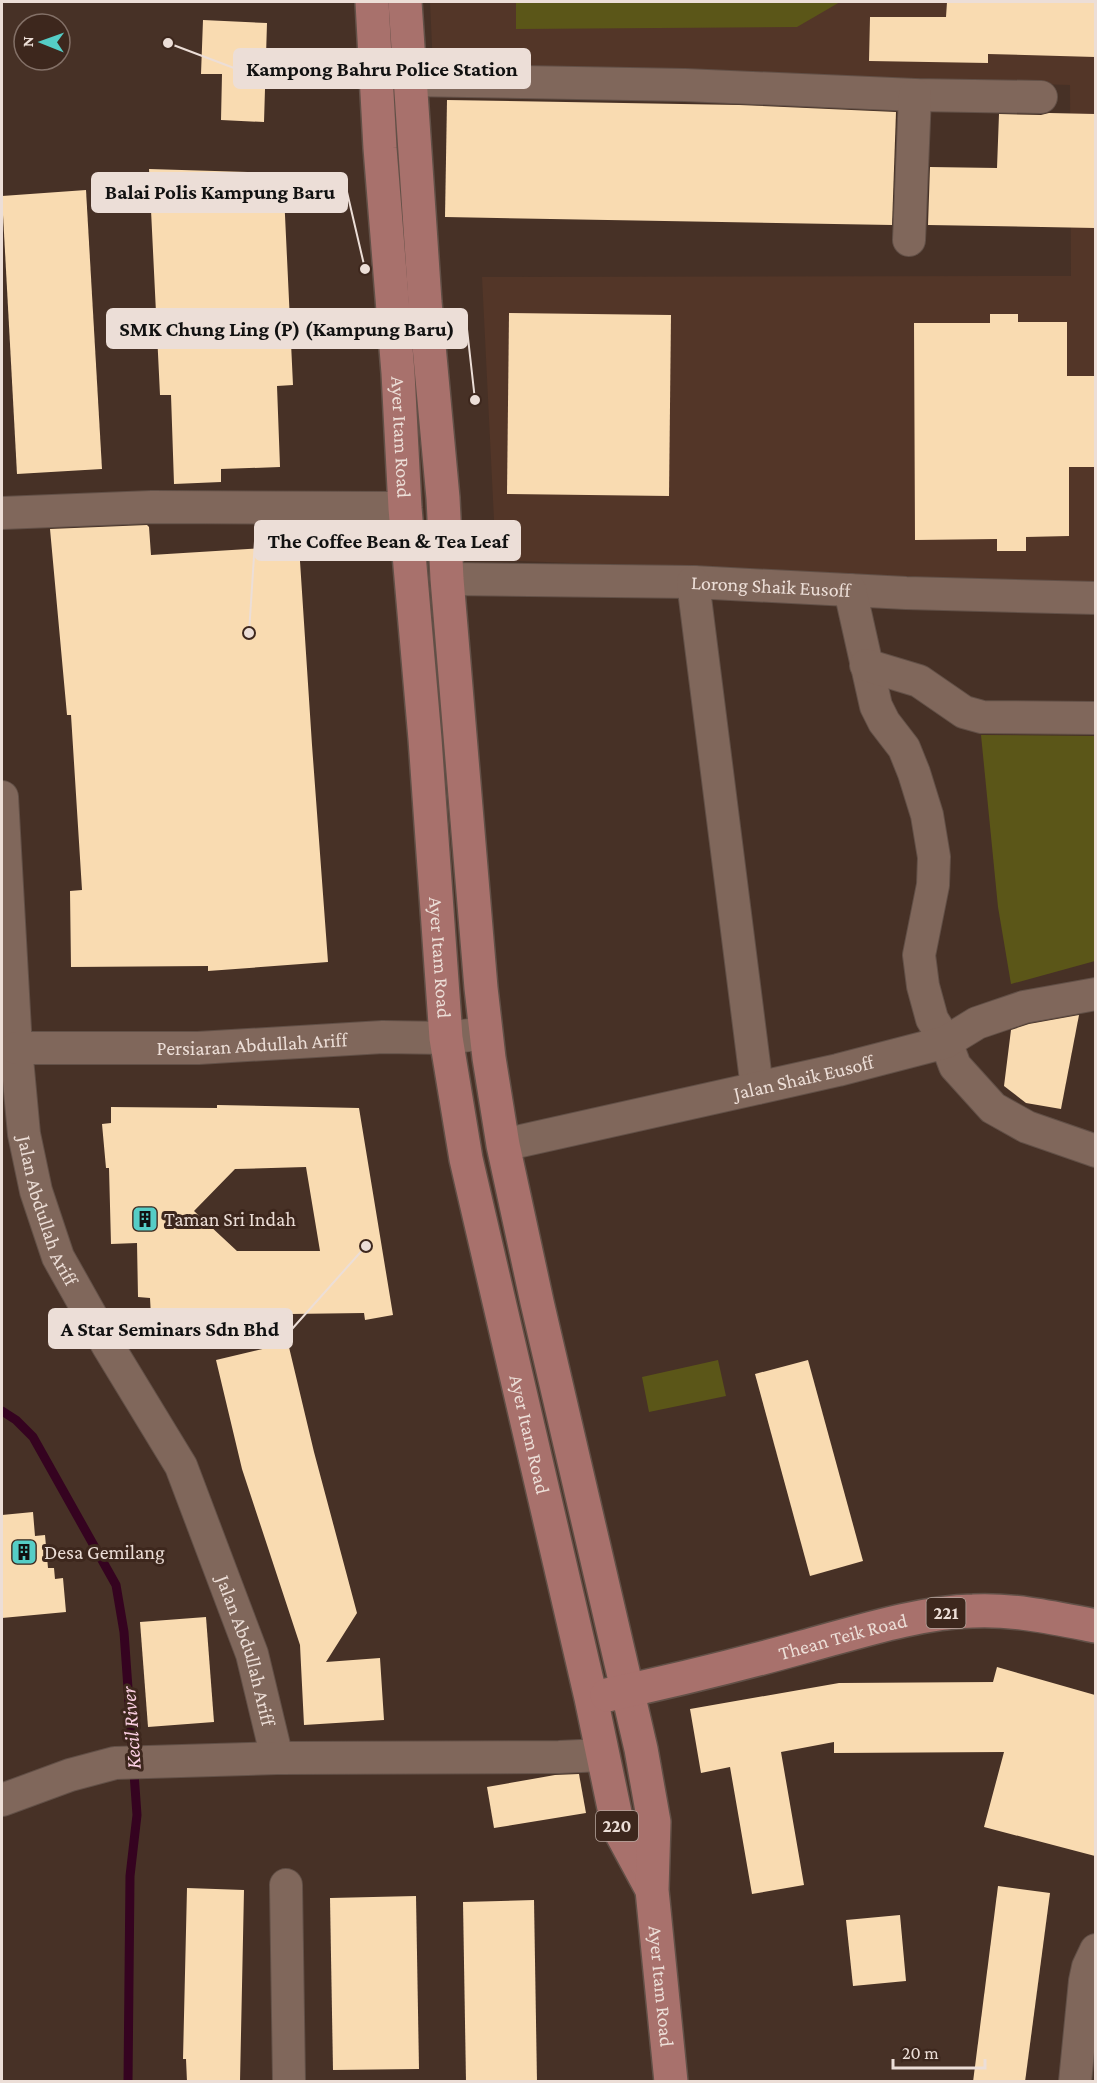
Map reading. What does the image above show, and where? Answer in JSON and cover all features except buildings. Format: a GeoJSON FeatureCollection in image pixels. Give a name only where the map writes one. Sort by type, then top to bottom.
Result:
{"type":"FeatureCollection","features":[{"type":"Feature","properties":{"kind":"main road","name":"Ayer Itam Road"},"geometry":{"type":"LineString","coordinates":[[372,2],[405,508],[424,727],[446,1038],[466,1159],[591,1698],[618,1827],[652,1890]]}},
{"type":"Feature","properties":{"kind":"main road","name":"Ayer Itam Road"},"geometry":{"type":"LineString","coordinates":[[405,2],[425,302],[486,1033],[503,1145],[537,1302],[628,1690],[654,1822],[652,1890],[671,2082]]}},
{"type":"Feature","properties":{"kind":"main road","name":"Thean Teik Road"},"geometry":{"type":"LineString","coordinates":[[628,1690],[671,1682],[873,1628],[943,1614],[973,1611],[1027,1613],[1095,1626]]}},
{"type":"Feature","properties":{"kind":"main road","name":"221"},"geometry":{"type":"LineString","coordinates":[[591,1698],[628,1690]]}},
{"type":"Feature","properties":{"kind":"street"},"geometry":{"type":"LineString","coordinates":[[410,80],[685,85],[915,95],[1041,97]]}},
{"type":"Feature","properties":{"kind":"street"},"geometry":{"type":"LineString","coordinates":[[909,240],[915,95]]}},
{"type":"Feature","properties":{"kind":"street"},"geometry":{"type":"LineString","coordinates":[[2,513],[152,507],[405,508]]}},
{"type":"Feature","properties":{"kind":"street","name":"Lorong Shaik Eusoff"},"geometry":{"type":"LineString","coordinates":[[447,579],[693,582],[906,593],[1095,598]]}},
{"type":"Feature","properties":{"kind":"street"},"geometry":{"type":"LineString","coordinates":[[693,582],[757,1088]]}},
{"type":"Feature","properties":{"kind":"street"},"geometry":{"type":"LineString","coordinates":[[850,590],[876,706],[884,722],[904,748],[927,815],[934,857],[933,885],[919,955],[923,986],[932,1019],[946,1042],[955,1066],[993,1108],[1027,1127],[1095,1151]]}},
{"type":"Feature","properties":{"kind":"street"},"geometry":{"type":"LineString","coordinates":[[866,665],[919,681],[964,712],[982,717],[1095,718]]}},
{"type":"Feature","properties":{"kind":"street","name":"Jalan Abdullah Ariff"},"geometry":{"type":"LineString","coordinates":[[2,797],[16,1048],[24,1134],[36,1191],[52,1244],[108,1346],[182,1466],[252,1654],[277,1758]]}},
{"type":"Feature","properties":{"kind":"street","name":"Jalan Shaik Eusoff"},"geometry":{"type":"LineString","coordinates":[[503,1145],[838,1070],[946,1042],[977,1023],[1024,1007],[1095,994]]}},
{"type":"Feature","properties":{"kind":"street","name":"Persiaran Abdullah Ariff"},"geometry":{"type":"LineString","coordinates":[[16,1048],[198,1048],[383,1037],[446,1038],[486,1033]]}},
{"type":"Feature","properties":{"kind":"street","name":"Jalan Abdullah Ariff"},"geometry":{"type":"LineString","coordinates":[[2,1800],[70,1775],[130,1762],[277,1758],[603,1755]]}},
{"type":"Feature","properties":{"kind":"street"},"geometry":{"type":"LineString","coordinates":[[286,1885],[289,2082]]}},
{"type":"Feature","properties":{"kind":"street"},"geometry":{"type":"LineString","coordinates":[[1075,2082],[1085,1981],[1095,1950]]}},
{"type":"Feature","properties":{"kind":"shaded area"},"geometry":{"type":"Polygon","coordinates":[[[430,2],[1095,2],[1095,584],[496,560],[482,277],[1071,276],[1070,85],[433,68],[430,2]]]}},
{"type":"Feature","properties":{"kind":"shaded area"},"geometry":{"type":"Polygon","coordinates":[[[516,2],[840,2],[797,27],[516,29],[516,2]]]}},
{"type":"Feature","properties":{"kind":"shaded area"},"geometry":{"type":"Polygon","coordinates":[[[981,735],[1095,736],[1095,961],[1011,984],[998,907],[981,735]]]}},
{"type":"Feature","properties":{"kind":"shaded area"},"geometry":{"type":"Polygon","coordinates":[[[718,1360],[726,1396],[649,1412],[642,1377],[718,1360]]]}},
{"type":"Feature","properties":{"kind":"waterway","name":"Kecil River"},"geometry":{"type":"LineString","coordinates":[[2,1411],[16,1420],[33,1437],[116,1585],[124,1632],[137,1815],[130,1876],[128,2082]]}},
{"type":"Feature","properties":{"kind":"place","name":"Kampong Bahru Police Station"},"geometry":{"type":"Point","coordinates":[168,43]}},
{"type":"Feature","properties":{"kind":"place","name":"Balai Polis Kampung Baru"},"geometry":{"type":"Point","coordinates":[365,269]}},
{"type":"Feature","properties":{"kind":"place","name":"SMK Chung Ling (P) (Kampung Baru)"},"geometry":{"type":"Point","coordinates":[475,400]}},
{"type":"Feature","properties":{"kind":"place","name":"The Coffee Bean & Tea Leaf"},"geometry":{"type":"Point","coordinates":[249,633]}},
{"type":"Feature","properties":{"kind":"place","name":"Taman Sri Indah"},"geometry":{"type":"Point","coordinates":[145,1219]}},
{"type":"Feature","properties":{"kind":"place","name":"A Star Seminars Sdn Bhd"},"geometry":{"type":"Point","coordinates":[366,1246]}},
{"type":"Feature","properties":{"kind":"place","name":"Desa Gemilang"},"geometry":{"type":"Point","coordinates":[24,1552]}}]}
